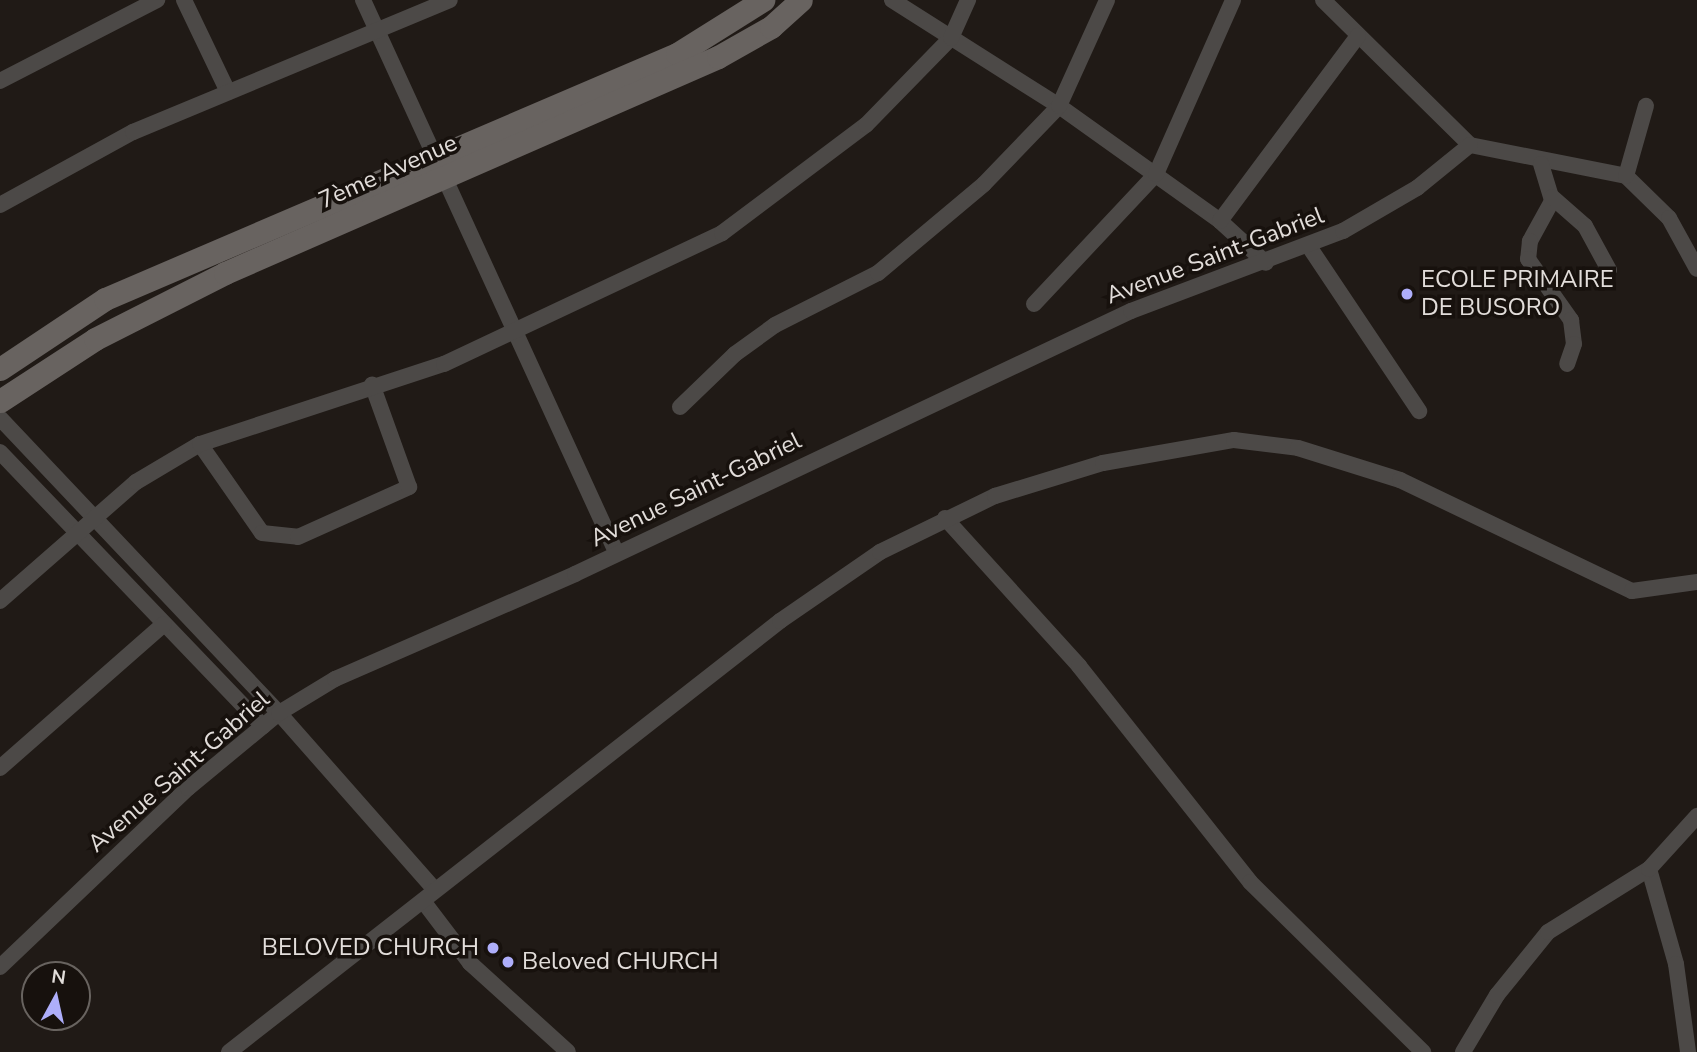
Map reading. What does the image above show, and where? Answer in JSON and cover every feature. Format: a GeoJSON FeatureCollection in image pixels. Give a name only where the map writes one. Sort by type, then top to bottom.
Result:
{"type":"FeatureCollection","features":[{"type":"Feature","properties":{"kind":"street"},"geometry":{"type":"LineString","coordinates":[[0,80],[157,0]]}},
{"type":"Feature","properties":{"kind":"street"},"geometry":{"type":"LineString","coordinates":[[184,0],[228,92]]}},
{"type":"Feature","properties":{"kind":"street"},"geometry":{"type":"LineString","coordinates":[[362,0],[512,334],[617,554]]}},
{"type":"Feature","properties":{"kind":"street"},"geometry":{"type":"LineString","coordinates":[[0,205],[108,145],[376,29],[450,0]]}},
{"type":"Feature","properties":{"kind":"street","name":"7ème Avenue"},"geometry":{"type":"LineString","coordinates":[[0,369],[105,299],[431,155],[677,54],[763,0]]}},
{"type":"Feature","properties":{"kind":"street","name":"7ème Avenue"},"geometry":{"type":"LineString","coordinates":[[0,401],[131,321],[441,177],[718,57],[771,27],[801,0]]}},
{"type":"Feature","properties":{"kind":"street"},"geometry":{"type":"LineString","coordinates":[[892,0],[1059,106],[1220,220],[1266,262]]}},
{"type":"Feature","properties":{"kind":"street"},"geometry":{"type":"LineString","coordinates":[[0,601],[136,482],[200,444],[372,384],[444,364],[722,233],[866,125],[951,38],[968,0]]}},
{"type":"Feature","properties":{"kind":"street"},"geometry":{"type":"LineString","coordinates":[[680,407],[775,325],[878,273],[922,238],[1059,106],[1107,0]]}},
{"type":"Feature","properties":{"kind":"street"},"geometry":{"type":"LineString","coordinates":[[1034,304],[1156,174],[1233,0]]}},
{"type":"Feature","properties":{"kind":"street"},"geometry":{"type":"LineString","coordinates":[[1323,0],[1470,145],[1541,164],[1626,176],[1670,218],[1697,269]]}},
{"type":"Feature","properties":{"kind":"street"},"geometry":{"type":"LineString","coordinates":[[1220,220],[1358,36]]}},
{"type":"Feature","properties":{"kind":"street"},"geometry":{"type":"LineString","coordinates":[[1626,176],[1646,106]]}},
{"type":"Feature","properties":{"kind":"street","name":"Avenue Saint-Gabriel"},"geometry":{"type":"LineString","coordinates":[[0,967],[179,796],[279,713],[391,650],[617,554],[1028,357],[1308,245],[1417,188],[1470,145]]}},
{"type":"Feature","properties":{"kind":"street"},"geometry":{"type":"LineString","coordinates":[[1541,164],[1552,197],[1585,226],[1609,270]]}},
{"type":"Feature","properties":{"kind":"street"},"geometry":{"type":"LineString","coordinates":[[1552,197],[1528,259],[1571,320],[1574,344],[1567,364]]}},
{"type":"Feature","properties":{"kind":"street"},"geometry":{"type":"LineString","coordinates":[[1308,245],[1419,411]]}},
{"type":"Feature","properties":{"kind":"street"},"geometry":{"type":"LineString","coordinates":[[200,444],[262,533],[298,537],[410,487],[372,384]]}},
{"type":"Feature","properties":{"kind":"street"},"geometry":{"type":"LineString","coordinates":[[0,418],[92,519],[279,713],[429,895],[470,963],[568,1052]]}},
{"type":"Feature","properties":{"kind":"street"},"geometry":{"type":"LineString","coordinates":[[229,1052],[780,621],[880,552],[945,518],[1103,463],[1234,440],[1298,448],[1400,480],[1632,591],[1697,582]]}},
{"type":"Feature","properties":{"kind":"street"},"geometry":{"type":"LineString","coordinates":[[0,452],[263,726]]}},
{"type":"Feature","properties":{"kind":"street"},"geometry":{"type":"LineString","coordinates":[[945,518],[1079,666],[1250,882],[1423,1052]]}},
{"type":"Feature","properties":{"kind":"street"},"geometry":{"type":"LineString","coordinates":[[0,768],[164,624]]}},
{"type":"Feature","properties":{"kind":"street"},"geometry":{"type":"LineString","coordinates":[[1463,1052],[1497,995],[1548,932],[1649,869],[1697,816]]}},
{"type":"Feature","properties":{"kind":"street"},"geometry":{"type":"LineString","coordinates":[[1649,869],[1676,964],[1688,1052]]}},
{"type":"Feature","properties":{"kind":"place","name":"ECOLE PRIMAIRE DE BUSORO"},"geometry":{"type":"Point","coordinates":[1407,294]}},
{"type":"Feature","properties":{"kind":"place","name":"BELOVED CHURCH"},"geometry":{"type":"Point","coordinates":[493,948]}},
{"type":"Feature","properties":{"kind":"place","name":"Beloved CHURCH"},"geometry":{"type":"Point","coordinates":[508,962]}}]}
